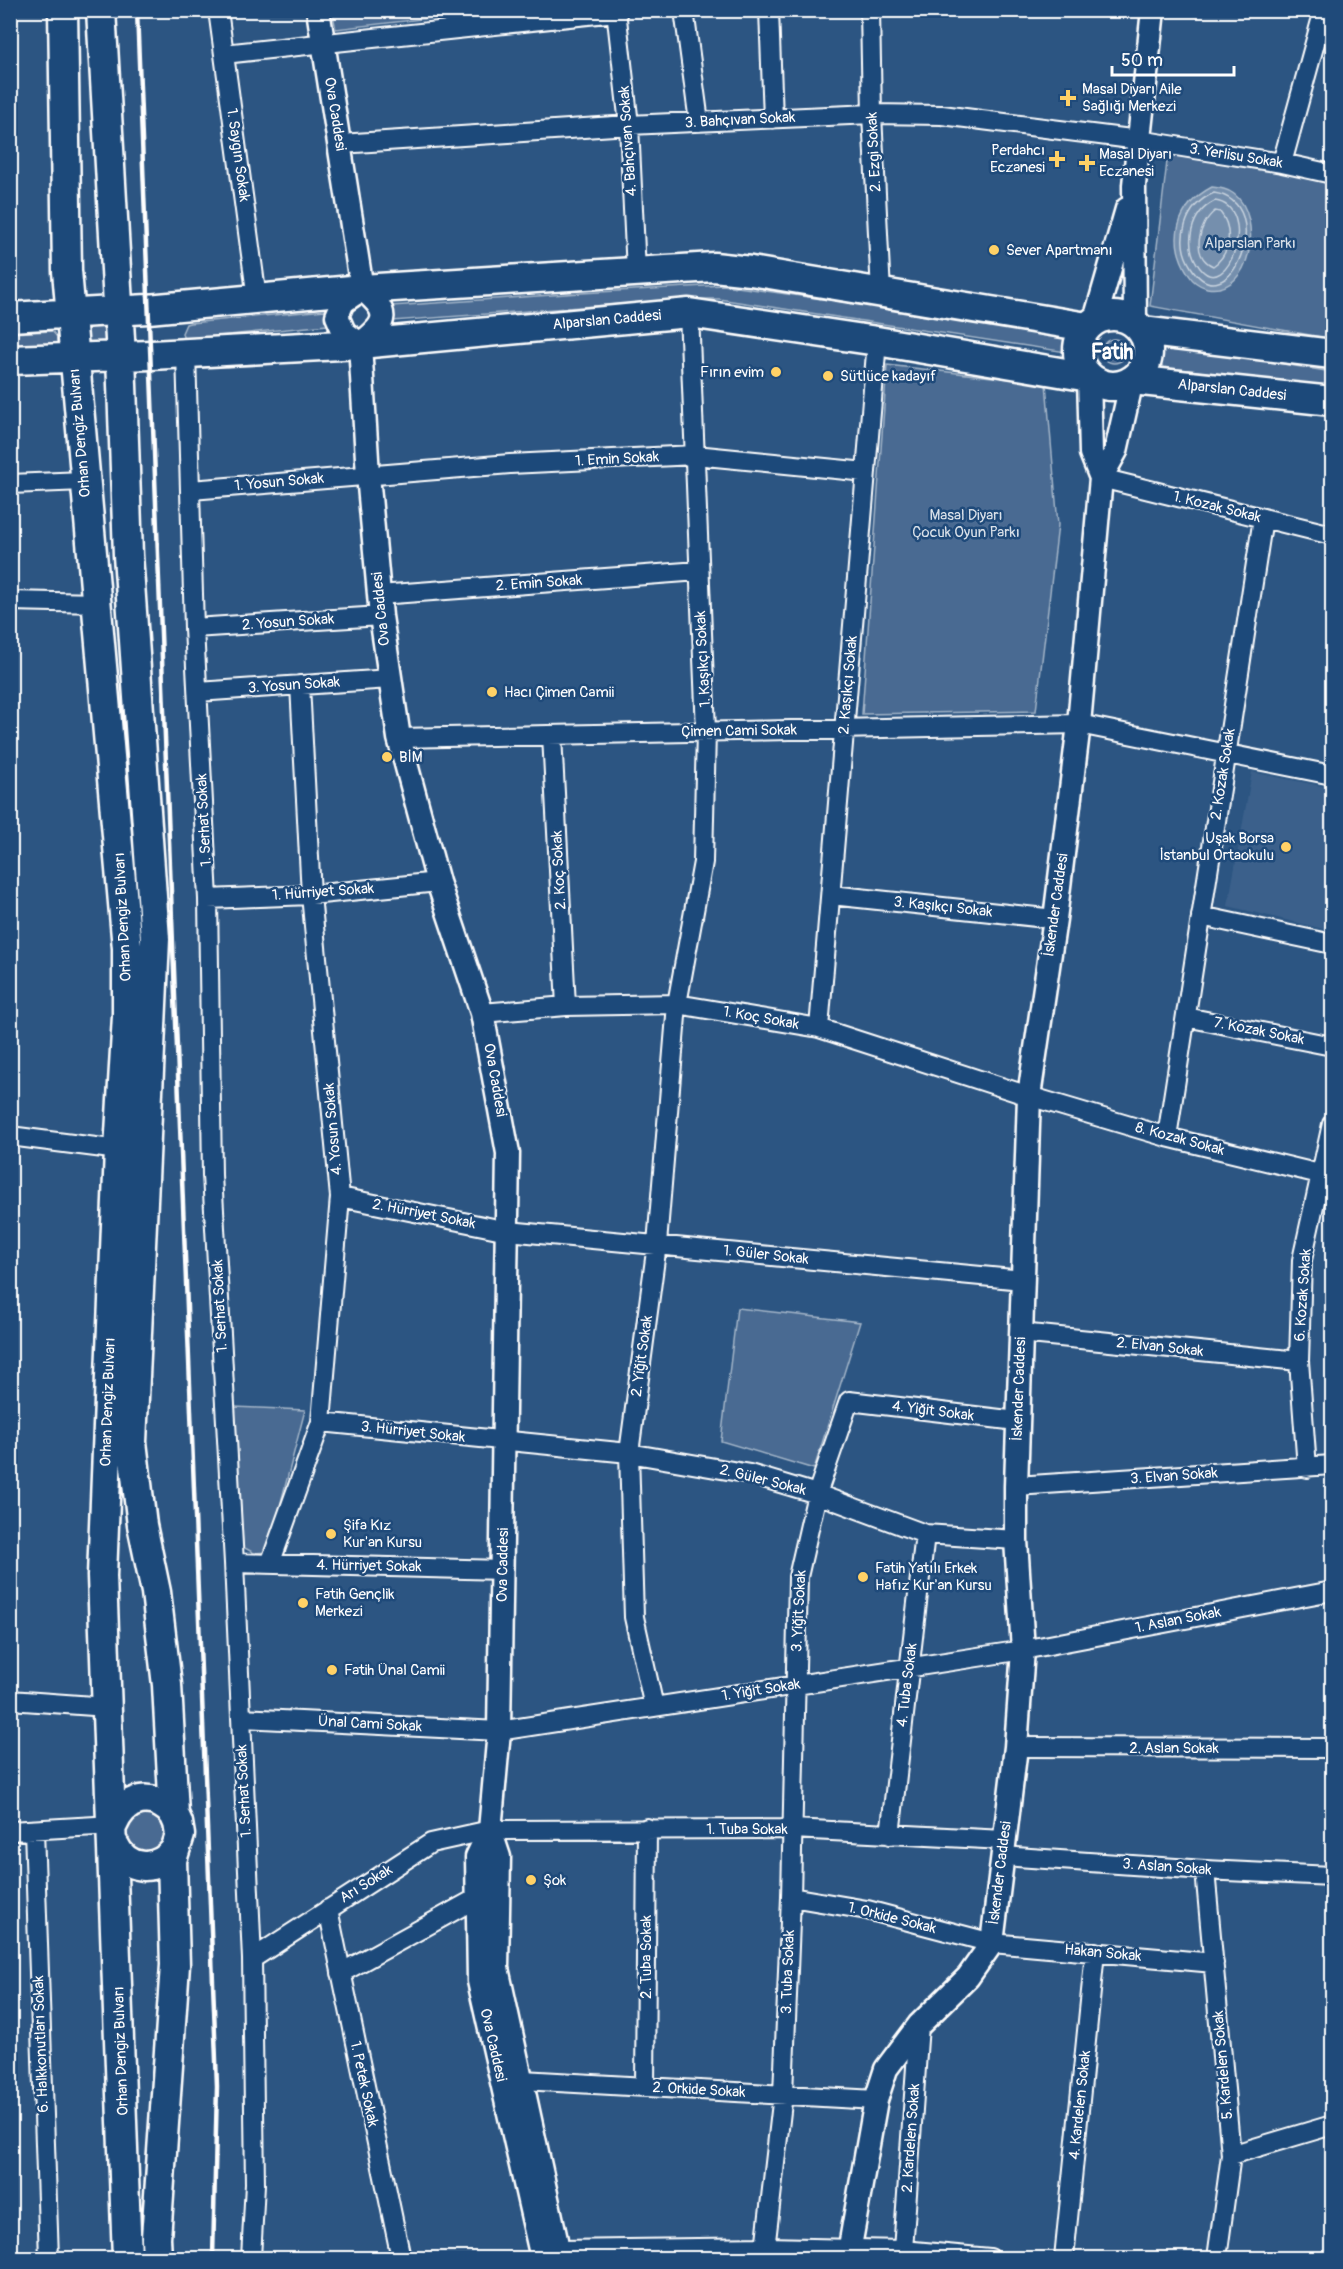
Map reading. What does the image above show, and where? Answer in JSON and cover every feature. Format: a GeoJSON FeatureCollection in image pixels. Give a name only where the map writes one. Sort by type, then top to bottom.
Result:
{"type":"FeatureCollection","features":[{"type":"Feature","properties":{"kind":"main road","name":"Orhan Dengiz Bulvarı"},"geometry":{"type":"LineString","coordinates":[[63,10],[67,271],[127,948],[102,1576],[127,2259]]}},
{"type":"Feature","properties":{"kind":"main road","name":"Orhan Dengiz Bulvarı"},"geometry":{"type":"LineString","coordinates":[[101,10],[119,311],[128,555],[155,939],[132,1442],[142,1525],[156,1592],[167,1685],[174,1814],[180,1835],[172,1860],[175,1965],[156,2238],[157,2259]]}},
{"type":"Feature","properties":{"kind":"main road"},"geometry":{"type":"LineString","coordinates":[[10,317],[119,311],[362,289],[714,267],[1091,323]]}},
{"type":"Feature","properties":{"kind":"main road","name":"Alparslan Caddesi"},"geometry":{"type":"LineString","coordinates":[[10,360],[360,344],[689,313],[877,341],[1089,377],[1110,386],[1122,385],[1132,380],[1332,401]]}},
{"type":"Feature","properties":{"kind":"main road"},"geometry":{"type":"LineString","coordinates":[[1089,377],[1078,357],[1078,345],[1091,323],[1105,316],[1126,318],[1139,327],[1332,354]]}},
{"type":"Feature","properties":{"kind":"main road"},"geometry":{"type":"LineString","coordinates":[[1132,380],[1141,372],[1148,351],[1139,327]]}},
{"type":"Feature","properties":{"kind":"main road"},"geometry":{"type":"LineString","coordinates":[[174,1814],[159,1802],[140,1800],[123,1808],[113,1834],[117,1851],[128,1862],[142,1867],[164,1862],[175,1850]]}},
{"type":"Feature","properties":{"kind":"street","name":"1. Saygın Sokak"},"geometry":{"type":"LineString","coordinates":[[218,10],[257,299]]}},
{"type":"Feature","properties":{"kind":"street","name":"Ova Caddesi"},"geometry":{"type":"LineString","coordinates":[[318,10],[362,289]]}},
{"type":"Feature","properties":{"kind":"street"},"geometry":{"type":"LineString","coordinates":[[684,10],[699,122]]}},
{"type":"Feature","properties":{"kind":"street"},"geometry":{"type":"LineString","coordinates":[[769,10],[773,119]]}},
{"type":"Feature","properties":{"kind":"street","name":"2. Ezgi Sokak"},"geometry":{"type":"LineString","coordinates":[[870,10],[872,114],[881,293]]}},
{"type":"Feature","properties":{"kind":"street"},"geometry":{"type":"LineString","coordinates":[[1139,327],[1134,185],[1153,10]]}},
{"type":"Feature","properties":{"kind":"street"},"geometry":{"type":"LineString","coordinates":[[1281,163],[1323,10]]}},
{"type":"Feature","properties":{"kind":"street"},"geometry":{"type":"LineString","coordinates":[[224,54],[616,11]]}},
{"type":"Feature","properties":{"kind":"street","name":"4. Bahçıvan Sokak"},"geometry":{"type":"LineString","coordinates":[[616,11],[629,125],[636,272]]}},
{"type":"Feature","properties":{"kind":"street","name":"3. Bahçıvan Sokak"},"geometry":{"type":"LineString","coordinates":[[340,144],[629,125],[872,114],[942,115],[1138,140]]}},
{"type":"Feature","properties":{"kind":"street","name":"3. Yerlisu Sokak"},"geometry":{"type":"LineString","coordinates":[[1138,140],[1281,163],[1332,174]]}},
{"type":"Feature","properties":{"kind":"street"},"geometry":{"type":"LineString","coordinates":[[1091,323],[1134,185]]}},
{"type":"Feature","properties":{"kind":"street"},"geometry":{"type":"LineString","coordinates":[[362,289],[377,302],[383,315],[378,330],[360,344],[344,332],[337,316],[343,302],[362,289]]}},
{"type":"Feature","properties":{"kind":"street","name":"1. Kaşıkçı Sokak"},"geometry":{"type":"LineString","coordinates":[[678,1004],[703,862],[706,731],[689,313]]}},
{"type":"Feature","properties":{"kind":"street","name":"2. Kaşıkçı Sokak"},"geometry":{"type":"LineString","coordinates":[[819,1028],[877,341]]}},
{"type":"Feature","properties":{"kind":"street","name":"Ova Caddesi"},"geometry":{"type":"LineString","coordinates":[[360,344],[368,475],[380,605],[399,738],[438,882],[483,1013],[508,1153],[499,1731],[490,1830],[477,1857],[479,1981],[550,2255]]}},
{"type":"Feature","properties":{"kind":"street","name":"1. Serhat Sokak"},"geometry":{"type":"LineString","coordinates":[[186,353],[194,628],[208,899],[212,1175],[234,1563],[252,1959],[255,2184],[251,2259]]}},
{"type":"Feature","properties":{"kind":"street"},"geometry":{"type":"LineString","coordinates":[[1089,377],[1091,453],[1101,478]]}},
{"type":"Feature","properties":{"kind":"street"},"geometry":{"type":"LineString","coordinates":[[1101,478],[1116,451],[1132,380]]}},
{"type":"Feature","properties":{"kind":"street","name":"1. Emin Sokak"},"geometry":{"type":"LineString","coordinates":[[368,475],[510,464],[695,455],[866,472]]}},
{"type":"Feature","properties":{"kind":"street","name":"1. Yosun Sokak"},"geometry":{"type":"LineString","coordinates":[[190,490],[368,475]]}},
{"type":"Feature","properties":{"kind":"street","name":"1. Kozak Sokak"},"geometry":{"type":"LineString","coordinates":[[1101,478],[1332,535]]}},
{"type":"Feature","properties":{"kind":"street","name":"İskender Caddesi"},"geometry":{"type":"LineString","coordinates":[[849,2254],[876,2100],[885,2069],[919,2025],[968,1977],[992,1943],[1016,1747],[1023,1650],[1016,1540],[1016,1486],[1029,1096],[1055,919],[1079,724],[1101,478]]}},
{"type":"Feature","properties":{"kind":"street"},"geometry":{"type":"LineString","coordinates":[[10,484],[84,481]]}},
{"type":"Feature","properties":{"kind":"street","name":"2. Kozak Sokak"},"geometry":{"type":"LineString","coordinates":[[1167,1137],[1263,518]]}},
{"type":"Feature","properties":{"kind":"street","name":"2. Emin Sokak"},"geometry":{"type":"LineString","coordinates":[[380,605],[699,571]]}},
{"type":"Feature","properties":{"kind":"street"},"geometry":{"type":"LineString","coordinates":[[10,601],[97,603]]}},
{"type":"Feature","properties":{"kind":"street","name":"2. Yosun Sokak"},"geometry":{"type":"LineString","coordinates":[[194,628],[380,605]]}},
{"type":"Feature","properties":{"kind":"street","name":"3. Yosun Sokak"},"geometry":{"type":"LineString","coordinates":[[198,692],[390,679]]}},
{"type":"Feature","properties":{"kind":"street","name":"4. Yosun Sokak"},"geometry":{"type":"LineString","coordinates":[[270,1564],[321,1422],[340,1197],[311,895],[300,685]]}},
{"type":"Feature","properties":{"kind":"street","name":"Çimen Cami Sokak"},"geometry":{"type":"LineString","coordinates":[[399,738],[1079,724],[1332,775]]}},
{"type":"Feature","properties":{"kind":"street","name":"2. Koç Sokak"},"geometry":{"type":"LineString","coordinates":[[552,735],[566,1006]]}},
{"type":"Feature","properties":{"kind":"street","name":"1. Hürriyet Sokak"},"geometry":{"type":"LineString","coordinates":[[208,899],[311,895],[438,882]]}},
{"type":"Feature","properties":{"kind":"street","name":"3. Kaşıkçı Sokak"},"geometry":{"type":"LineString","coordinates":[[831,896],[1055,919]]}},
{"type":"Feature","properties":{"kind":"street"},"geometry":{"type":"LineString","coordinates":[[1201,916],[1332,944]]}},
{"type":"Feature","properties":{"kind":"street","name":"1. Koç Sokak"},"geometry":{"type":"LineString","coordinates":[[483,1013],[566,1006],[678,1004],[819,1028],[1029,1096]]}},
{"type":"Feature","properties":{"kind":"street","name":"2. Yiğit Sokak"},"geometry":{"type":"LineString","coordinates":[[654,1707],[634,1617],[629,1453],[657,1244],[678,1004]]}},
{"type":"Feature","properties":{"kind":"street","name":"7. Kozak Sokak"},"geometry":{"type":"LineString","coordinates":[[1185,1017],[1332,1046]]}},
{"type":"Feature","properties":{"kind":"street","name":"8. Kozak Sokak"},"geometry":{"type":"LineString","coordinates":[[1029,1096],[1167,1137],[1327,1176]]}},
{"type":"Feature","properties":{"kind":"street","name":"6. Kozak Sokak"},"geometry":{"type":"LineString","coordinates":[[1306,1468],[1299,1361],[1302,1260],[1327,1176],[1332,1124]]}},
{"type":"Feature","properties":{"kind":"street"},"geometry":{"type":"LineString","coordinates":[[10,1136],[119,1150]]}},
{"type":"Feature","properties":{"kind":"street","name":"2. Hürriyet Sokak"},"geometry":{"type":"LineString","coordinates":[[340,1197],[508,1231]]}},
{"type":"Feature","properties":{"kind":"street","name":"1. Güler Sokak"},"geometry":{"type":"LineString","coordinates":[[508,1231],[1023,1280]]}},
{"type":"Feature","properties":{"kind":"street","name":"2. Elvan Sokak"},"geometry":{"type":"LineString","coordinates":[[1020,1333],[1299,1361]]}},
{"type":"Feature","properties":{"kind":"street","name":"4. Yiğit Sokak"},"geometry":{"type":"LineString","coordinates":[[849,1401],[1017,1421]]}},
{"type":"Feature","properties":{"kind":"street","name":"3. Yiğit Sokak"},"geometry":{"type":"LineString","coordinates":[[796,1685],[798,1577],[816,1494],[849,1401]]}},
{"type":"Feature","properties":{"kind":"street","name":"3. Hürriyet Sokak"},"geometry":{"type":"LineString","coordinates":[[321,1422],[504,1442]]}},
{"type":"Feature","properties":{"kind":"street","name":"2. Güler Sokak"},"geometry":{"type":"LineString","coordinates":[[504,1442],[629,1453],[750,1474],[816,1494],[925,1534],[1016,1540]]}},
{"type":"Feature","properties":{"kind":"street","name":"3. Elvan Sokak"},"geometry":{"type":"LineString","coordinates":[[1016,1486],[1332,1465]]}},
{"type":"Feature","properties":{"kind":"street","name":"4. Tuba Sokak"},"geometry":{"type":"LineString","coordinates":[[890,1835],[925,1534]]}},
{"type":"Feature","properties":{"kind":"street","name":"4. Hürriyet Sokak"},"geometry":{"type":"LineString","coordinates":[[234,1563],[503,1570]]}},
{"type":"Feature","properties":{"kind":"street","name":"1. Aslan Sokak"},"geometry":{"type":"LineString","coordinates":[[1023,1650],[1332,1591]]}},
{"type":"Feature","properties":{"kind":"street","name":"1. Yiğit Sokak"},"geometry":{"type":"LineString","coordinates":[[499,1731],[1023,1650]]}},
{"type":"Feature","properties":{"kind":"street","name":"3. Tuba Sokak"},"geometry":{"type":"LineString","coordinates":[[765,2253],[783,2094],[796,1685]]}},
{"type":"Feature","properties":{"kind":"street"},"geometry":{"type":"LineString","coordinates":[[10,1700],[107,1707]]}},
{"type":"Feature","properties":{"kind":"street","name":"Ünal Cami Sokak"},"geometry":{"type":"LineString","coordinates":[[241,1718],[499,1731]]}},
{"type":"Feature","properties":{"kind":"street","name":"2. Aslan Sokak"},"geometry":{"type":"LineString","coordinates":[[1016,1747],[1332,1748]]}},
{"type":"Feature","properties":{"kind":"street","name":"2. Tuba Sokak"},"geometry":{"type":"LineString","coordinates":[[645,2087],[647,1828]]}},
{"type":"Feature","properties":{"kind":"street","name":"1. Tuba Sokak"},"geometry":{"type":"LineString","coordinates":[[490,1830],[793,1829],[890,1835],[1003,1848]]}},
{"type":"Feature","properties":{"kind":"street","name":"6. Halkkonutları Sokak"},"geometry":{"type":"LineString","coordinates":[[33,1830],[49,2259]]}},
{"type":"Feature","properties":{"kind":"street","name":"Ova Caddesi"},"geometry":{"type":"LineString","coordinates":[[490,1830],[499,1857],[497,1968],[522,2080],[550,2255]]}},
{"type":"Feature","properties":{"kind":"street","name":"Arı Sokak"},"geometry":{"type":"LineString","coordinates":[[252,1959],[431,1843],[490,1830]]}},
{"type":"Feature","properties":{"kind":"street"},"geometry":{"type":"LineString","coordinates":[[10,1831],[113,1834]]}},
{"type":"Feature","properties":{"kind":"street","name":"3. Aslan Sokak"},"geometry":{"type":"LineString","coordinates":[[1003,1848],[1205,1870],[1332,1876]]}},
{"type":"Feature","properties":{"kind":"street","name":"5. Kardelen Sokak"},"geometry":{"type":"LineString","coordinates":[[1205,1870],[1231,2156],[1217,2259]]}},
{"type":"Feature","properties":{"kind":"street","name":"1. Orkide Sokak"},"geometry":{"type":"LineString","coordinates":[[791,1897],[867,1910],[992,1943]]}},
{"type":"Feature","properties":{"kind":"street"},"geometry":{"type":"LineString","coordinates":[[341,1973],[477,1898]]}},
{"type":"Feature","properties":{"kind":"street","name":"1. Petek Sokak"},"geometry":{"type":"LineString","coordinates":[[328,1909],[401,2259]]}},
{"type":"Feature","properties":{"kind":"street","name":"Hakan Sokak"},"geometry":{"type":"LineString","coordinates":[[992,1943],[1215,1963]]}},
{"type":"Feature","properties":{"kind":"street","name":"4. Kardelen Sokak"},"geometry":{"type":"LineString","coordinates":[[1064,2259],[1095,1952]]}},
{"type":"Feature","properties":{"kind":"street","name":"2. Kardelen Sokak"},"geometry":{"type":"LineString","coordinates":[[903,2250],[919,2025]]}},
{"type":"Feature","properties":{"kind":"street","name":"2. Orkide Sokak"},"geometry":{"type":"LineString","coordinates":[[522,2080],[876,2100]]}},
{"type":"Feature","properties":{"kind":"street"},"geometry":{"type":"LineString","coordinates":[[1231,2156],[1332,2125]]}},
{"type":"Feature","properties":{"kind":"street"},"geometry":{"type":"LineString","coordinates":[[550,2255],[849,2254],[903,2250],[979,2258]]}},
{"type":"Feature","properties":{"kind":"shaded area","name":"Uşak Borsa İstanbul Ortaokulu"},"geometry":{"type":"Polygon","coordinates":[[[1252,772],[1332,788],[1332,931],[1228,906],[1252,772]]]}},
{"type":"Feature","properties":{"kind":"green space"},"geometry":{"type":"Polygon","coordinates":[[[473,10],[473,13],[336,29],[332,11],[473,10]]]}},
{"type":"Feature","properties":{"kind":"green space","name":"Alparslan Parkı"},"geometry":{"type":"Polygon","coordinates":[[[1168,153],[1332,180],[1332,339],[1150,306],[1168,153]]]}},
{"type":"Feature","properties":{"kind":"green space"},"geometry":{"type":"Polygon","coordinates":[[[723,285],[1069,334],[1066,352],[719,299],[688,299],[392,321],[391,306],[723,285]]]}},
{"type":"Feature","properties":{"kind":"green space"},"geometry":{"type":"Polygon","coordinates":[[[325,310],[327,325],[189,339],[183,337],[182,333],[186,324],[190,323],[325,310]]]}},
{"type":"Feature","properties":{"kind":"green space"},"geometry":{"type":"Polygon","coordinates":[[[93,325],[105,328],[110,343],[91,352],[83,335],[93,325]]]}},
{"type":"Feature","properties":{"kind":"green space"},"geometry":{"type":"Polygon","coordinates":[[[52,331],[57,337],[56,348],[11,351],[11,333],[52,331]]]}},
{"type":"Feature","properties":{"kind":"green space"},"geometry":{"type":"Polygon","coordinates":[[[1114,339],[1122,343],[1126,351],[1122,359],[1114,363],[1106,359],[1102,351],[1106,343],[1114,339]]]}},
{"type":"Feature","properties":{"kind":"green space"},"geometry":{"type":"Polygon","coordinates":[[[1156,343],[1332,372],[1332,387],[1153,366],[1156,343]]]}},
{"type":"Feature","properties":{"kind":"green space","name":"Masal Diyarı Çocuk Oyun Parkı"},"geometry":{"type":"Polygon","coordinates":[[[887,365],[1046,383],[1058,525],[1036,711],[862,714],[887,365]]]}},
{"type":"Feature","properties":{"kind":"green space"},"geometry":{"type":"Polygon","coordinates":[[[737,1308],[860,1322],[814,1469],[721,1441],[737,1308]]]}},
{"type":"Feature","properties":{"kind":"green space"},"geometry":{"type":"Polygon","coordinates":[[[234,1407],[305,1410],[268,1552],[254,1553],[243,1547],[234,1407]]]}},
{"type":"Feature","properties":{"kind":"green space"},"geometry":{"type":"Polygon","coordinates":[[[134,1812],[157,1813],[169,1832],[160,1853],[129,1853],[123,1823],[134,1812]]]}},
{"type":"Feature","properties":{"kind":"water"},"geometry":{"type":"Polygon","coordinates":[[[1212,187],[1232,192],[1243,205],[1249,220],[1251,236],[1249,253],[1243,268],[1234,280],[1222,287],[1207,288],[1197,283],[1189,275],[1178,250],[1177,237],[1183,214],[1190,204],[1212,187]]]}},
{"type":"Feature","properties":{"kind":"railway"},"geometry":{"type":"LineString","coordinates":[[137,10],[217,2086],[213,2258]]}},
{"type":"Feature","properties":{"kind":"place","name":"Masal Diyarı Aile Sağlığı Merkezi"},"geometry":{"type":"Point","coordinates":[1068,98]}},
{"type":"Feature","properties":{"kind":"place","name":"Perdahcı Eczanesi"},"geometry":{"type":"Point","coordinates":[1057,159]}},
{"type":"Feature","properties":{"kind":"place","name":"Masal Diyarı Eczanesi"},"geometry":{"type":"Point","coordinates":[1087,163]}},
{"type":"Feature","properties":{"kind":"place","name":"Sever Apartmanı"},"geometry":{"type":"Point","coordinates":[994,250]}},
{"type":"Feature","properties":{"kind":"place","name":"Fırın evim"},"geometry":{"type":"Point","coordinates":[776,372]}},
{"type":"Feature","properties":{"kind":"place","name":"Sütlüce kadayıf"},"geometry":{"type":"Point","coordinates":[828,376]}},
{"type":"Feature","properties":{"kind":"place","name":"Hacı Çimen Camii"},"geometry":{"type":"Point","coordinates":[492,692]}},
{"type":"Feature","properties":{"kind":"place","name":"BİM"},"geometry":{"type":"Point","coordinates":[387,757]}},
{"type":"Feature","properties":{"kind":"place","name":"Uşak Borsa İstanbul Ortaokulu"},"geometry":{"type":"Point","coordinates":[1286,847]}},
{"type":"Feature","properties":{"kind":"place","name":"Şifa Kız Kur'an Kursu"},"geometry":{"type":"Point","coordinates":[331,1534]}},
{"type":"Feature","properties":{"kind":"place","name":"Fatih Yatılı Erkek Hafız Kur'an Kursu"},"geometry":{"type":"Point","coordinates":[863,1577]}},
{"type":"Feature","properties":{"kind":"place","name":"Fatih Gençlik Merkezi"},"geometry":{"type":"Point","coordinates":[303,1603]}},
{"type":"Feature","properties":{"kind":"place","name":"Fatih Ünal Camii"},"geometry":{"type":"Point","coordinates":[332,1670]}},
{"type":"Feature","properties":{"kind":"place","name":"Şok"},"geometry":{"type":"Point","coordinates":[531,1880]}},
{"type":"Feature","properties":{"kind":"district","name":"Fatih"},"geometry":{"type":"Point","coordinates":[1112,352]}}]}
